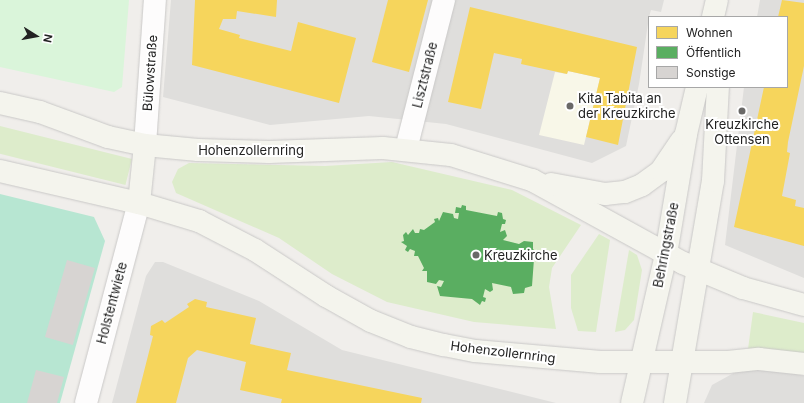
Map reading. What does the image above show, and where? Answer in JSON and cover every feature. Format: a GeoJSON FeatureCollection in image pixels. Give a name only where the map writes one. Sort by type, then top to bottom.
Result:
{"type":"FeatureCollection","features":[{"type":"Feature","properties":{"kind":"main road"},"geometry":{"type":"LineString","coordinates":[[713,16],[719,0]]}},
{"type":"Feature","properties":{"kind":"main road"},"geometry":{"type":"LineString","coordinates":[[719,0],[720,16]]}},
{"type":"Feature","properties":{"kind":"main road","name":"Behringstraße"},"geometry":{"type":"LineString","coordinates":[[632,403],[666,254],[686,134],[697,88]]}},
{"type":"Feature","properties":{"kind":"main road"},"geometry":{"type":"LineString","coordinates":[[675,403],[713,181],[718,88]]}},
{"type":"Feature","properties":{"kind":"main road","name":"Hohenzollernring"},"geometry":{"type":"LineString","coordinates":[[0,103],[40,112],[108,138],[145,145],[198,150],[261,152],[406,149],[451,155],[532,180],[666,254],[698,269],[743,288],[804,305]]}},
{"type":"Feature","properties":{"kind":"main road"},"geometry":{"type":"LineString","coordinates":[[532,180],[605,194],[626,192],[642,185],[661,171],[686,134]]}},
{"type":"Feature","properties":{"kind":"main road"},"geometry":{"type":"LineString","coordinates":[[140,203],[145,145]]}},
{"type":"Feature","properties":{"kind":"main road","name":"Hohenzollernring"},"geometry":{"type":"LineString","coordinates":[[0,171],[140,203],[199,221],[250,247],[326,296],[372,321],[410,337],[475,351],[569,360],[728,362],[759,359],[804,364]]}},
{"type":"Feature","properties":{"kind":"street","name":"Bülowstraße"},"geometry":{"type":"LineString","coordinates":[[145,145],[155,0]]}},
{"type":"Feature","properties":{"kind":"street","name":"Lisztstraße"},"geometry":{"type":"LineString","coordinates":[[406,149],[444,0]]}},
{"type":"Feature","properties":{"kind":"street","name":"Holstentwiete"},"geometry":{"type":"LineString","coordinates":[[86,403],[140,203]]}},
{"type":"Feature","properties":{"kind":"shaded area"},"geometry":{"type":"Polygon","coordinates":[[[171,0],[664,0],[661,12],[651,10],[648,16],[639,84],[626,146],[592,163],[446,124],[369,116],[270,125],[163,97],[171,0]]]}},
{"type":"Feature","properties":{"kind":"shaded area"},"geometry":{"type":"Polygon","coordinates":[[[760,0],[804,0],[804,278],[725,245],[744,88],[788,88],[788,16],[757,16],[760,0]]]}},
{"type":"Feature","properties":{"kind":"shaded area","name":"Kita Tabita an der Kreuzkirche"},"geometry":{"type":"Polygon","coordinates":[[[568,71],[600,78],[584,145],[539,135],[555,72],[567,74],[568,71]]]}},
{"type":"Feature","properties":{"kind":"shaded area"},"geometry":{"type":"Polygon","coordinates":[[[155,262],[163,262],[259,301],[342,350],[556,403],[112,403],[146,276],[155,262]]]}},
{"type":"Feature","properties":{"kind":"shaded area"},"geometry":{"type":"Polygon","coordinates":[[[772,368],[804,376],[804,403],[704,403],[712,385],[741,369],[772,368]]]}},
{"type":"Feature","properties":{"kind":"green space"},"geometry":{"type":"Polygon","coordinates":[[[0,0],[129,0],[122,87],[114,92],[0,67],[0,0]]]}},
{"type":"Feature","properties":{"kind":"green space"},"geometry":{"type":"Polygon","coordinates":[[[0,126],[132,159],[125,185],[0,154],[0,126]]]}},
{"type":"Feature","properties":{"kind":"green space"},"geometry":{"type":"Polygon","coordinates":[[[392,162],[512,190],[581,225],[552,268],[549,287],[556,329],[474,322],[387,302],[332,274],[279,238],[176,193],[172,182],[178,169],[189,163],[325,166],[392,162]]]}},
{"type":"Feature","properties":{"kind":"green space"},"geometry":{"type":"Polygon","coordinates":[[[0,194],[94,217],[105,241],[60,403],[0,403],[0,194]]]}},
{"type":"Feature","properties":{"kind":"green space"},"geometry":{"type":"Polygon","coordinates":[[[599,234],[610,240],[596,332],[578,331],[571,308],[571,275],[599,234]]]}},
{"type":"Feature","properties":{"kind":"green space"},"geometry":{"type":"Polygon","coordinates":[[[629,250],[637,255],[642,270],[634,320],[625,330],[615,332],[629,250]]]}},
{"type":"Feature","properties":{"kind":"green space"},"geometry":{"type":"Polygon","coordinates":[[[753,312],[804,323],[804,356],[748,349],[753,312]]]}},
{"type":"Feature","properties":{"kind":"building: Wohnen"},"geometry":{"type":"Polygon","coordinates":[[[195,0],[277,0],[276,17],[237,11],[236,19],[223,19],[219,29],[240,35],[239,38],[291,51],[298,22],[356,38],[339,103],[192,65],[195,0]]]}},
{"type":"Feature","properties":{"kind":"building: Wohnen"},"geometry":{"type":"Polygon","coordinates":[[[388,0],[428,0],[409,72],[372,62],[388,0]]]}},
{"type":"Feature","properties":{"kind":"building: Wohnen"},"geometry":{"type":"Polygon","coordinates":[[[782,0],[804,3],[804,66],[788,142],[787,152],[790,153],[782,196],[796,200],[795,206],[804,208],[804,246],[734,227],[764,88],[788,88],[788,16],[778,16],[782,0]]]}},
{"type":"Feature","properties":{"kind":"building: Wohnen"},"geometry":{"type":"Polygon","coordinates":[[[470,7],[637,47],[618,145],[586,137],[600,78],[568,71],[567,74],[521,64],[522,59],[494,53],[481,109],[448,102],[470,7]]]}},
{"type":"Feature","properties":{"kind":"building: Wohnen"},"geometry":{"type":"Polygon","coordinates":[[[195,299],[207,302],[206,307],[256,318],[250,344],[291,353],[287,370],[422,398],[421,403],[281,403],[282,399],[240,390],[246,362],[197,350],[188,358],[176,403],[136,403],[153,336],[150,335],[151,326],[162,320],[165,323],[189,307],[187,304],[195,299]]]}},
{"type":"Feature","properties":{"kind":"building: Öffentlich","name":"Kreuzkirche"},"geometry":{"type":"Polygon","coordinates":[[[462,205],[466,206],[466,210],[497,216],[498,212],[502,213],[503,219],[506,220],[505,224],[502,224],[500,232],[505,230],[507,236],[503,240],[519,244],[524,241],[533,242],[533,249],[539,255],[538,260],[534,259],[532,286],[525,288],[524,293],[513,294],[511,287],[492,283],[493,290],[490,292],[485,289],[483,297],[486,298],[485,302],[482,301],[480,305],[472,299],[440,296],[437,286],[441,287],[444,281],[439,280],[436,284],[427,282],[427,271],[422,271],[424,268],[418,256],[414,256],[415,251],[410,249],[408,252],[405,250],[407,246],[401,242],[404,241],[403,235],[406,232],[408,235],[413,229],[415,233],[419,233],[420,229],[424,230],[435,222],[434,219],[438,218],[439,221],[443,212],[453,214],[454,218],[458,219],[459,213],[455,213],[456,207],[461,208],[462,205]]]}},
{"type":"Feature","properties":{"kind":"building: Sonstige"},"geometry":{"type":"Polygon","coordinates":[[[67,260],[95,268],[73,345],[45,337],[67,260]]]}},
{"type":"Feature","properties":{"kind":"building: Sonstige"},"geometry":{"type":"Polygon","coordinates":[[[36,370],[64,377],[57,403],[27,403],[36,370]]]}},
{"type":"Feature","properties":{"kind":"place","name":"Kita Tabita an der Kreuzkirche"},"geometry":{"type":"Point","coordinates":[570,106]}},
{"type":"Feature","properties":{"kind":"place","name":"Kreuzkirche Ottensen"},"geometry":{"type":"Point","coordinates":[742,111]}},
{"type":"Feature","properties":{"kind":"place","name":"Kreuzkirche"},"geometry":{"type":"Point","coordinates":[476,255]}}]}
